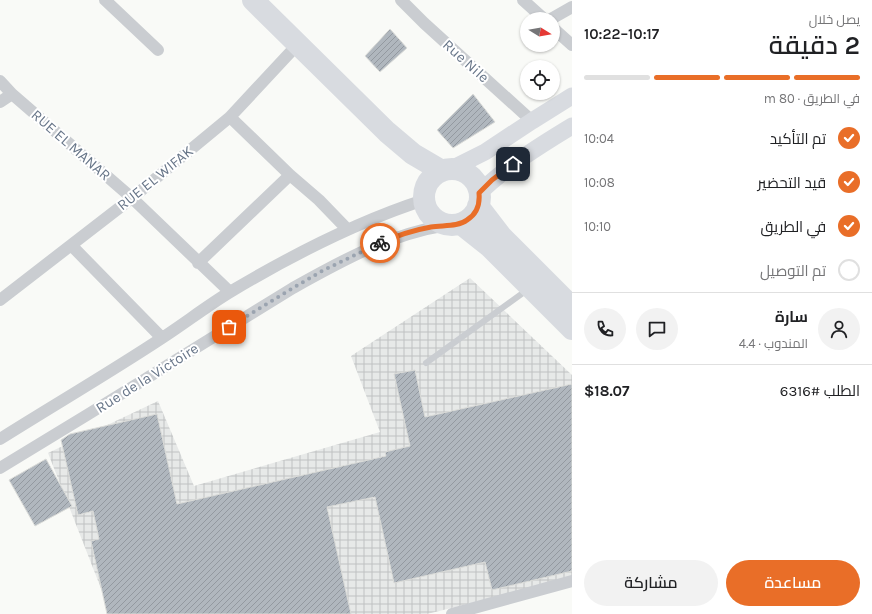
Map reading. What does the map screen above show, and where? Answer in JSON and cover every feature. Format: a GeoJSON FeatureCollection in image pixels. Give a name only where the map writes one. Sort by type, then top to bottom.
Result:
{"type":"FeatureCollection","features":[{"type":"Feature","properties":{"kind":"highway"},"geometry":{"type":"LineString","coordinates":[[253,0],[387,132],[413,154],[445,170],[464,172],[471,177],[476,184],[479,199],[501,236],[572,329]]}},
{"type":"Feature","properties":{"kind":"highway"},"geometry":{"type":"LineString","coordinates":[[387,132],[408,161],[424,196],[426,208],[431,216],[438,222],[454,224],[468,220],[474,213],[479,199]]}},
{"type":"Feature","properties":{"kind":"highway"},"geometry":{"type":"LineString","coordinates":[[424,196],[431,180],[445,170]]}},
{"type":"Feature","properties":{"kind":"highway"},"geometry":{"type":"LineString","coordinates":[[454,224],[572,307]]}},
{"type":"Feature","properties":{"kind":"street"},"geometry":{"type":"LineString","coordinates":[[105,0],[158,50]]}},
{"type":"Feature","properties":{"kind":"street","name":"Rue Nile"},"geometry":{"type":"LineString","coordinates":[[400,0],[532,121]]}},
{"type":"Feature","properties":{"kind":"street"},"geometry":{"type":"LineString","coordinates":[[523,0],[536,12]]}},
{"type":"Feature","properties":{"kind":"street"},"geometry":{"type":"LineString","coordinates":[[560,14],[572,7]]}},
{"type":"Feature","properties":{"kind":"street"},"geometry":{"type":"LineString","coordinates":[[560,34],[572,45]]}},
{"type":"Feature","properties":{"kind":"street","name":"RUE EL WIFAK"},"geometry":{"type":"LineString","coordinates":[[0,300],[132,198],[230,117],[298,44]]}},
{"type":"Feature","properties":{"kind":"street","name":"RUE EL MANAR"},"geometry":{"type":"LineString","coordinates":[[0,81],[12,94],[132,198],[198,263],[230,292]]}},
{"type":"Feature","properties":{"kind":"street"},"geometry":{"type":"LineString","coordinates":[[0,102],[12,94]]}},
{"type":"Feature","properties":{"kind":"street"},"geometry":{"type":"LineString","coordinates":[[445,170],[485,152],[572,96]]}},
{"type":"Feature","properties":{"kind":"street"},"geometry":{"type":"LineString","coordinates":[[230,117],[290,175],[319,200],[347,229]]}},
{"type":"Feature","properties":{"kind":"street"},"geometry":{"type":"LineString","coordinates":[[479,199],[492,180],[520,158],[572,126]]}},
{"type":"Feature","properties":{"kind":"street"},"geometry":{"type":"LineString","coordinates":[[198,263],[290,175]]}},
{"type":"Feature","properties":{"kind":"street","name":"Rue de la Victoire"},"geometry":{"type":"LineString","coordinates":[[0,439],[162,338],[230,292],[324,240],[424,196]]}},
{"type":"Feature","properties":{"kind":"street","name":"Rue de la Victoire"},"geometry":{"type":"LineString","coordinates":[[0,468],[322,271],[397,236],[430,227],[454,224]]}},
{"type":"Feature","properties":{"kind":"street"},"geometry":{"type":"LineString","coordinates":[[71,245],[162,338]]}},
{"type":"Feature","properties":{"kind":"street"},"geometry":{"type":"LineString","coordinates":[[452,614],[572,581]]}},
{"type":"Feature","properties":{"kind":"lane"},"geometry":{"type":"LineString","coordinates":[[426,364],[536,283]]}},
{"type":"Feature","properties":{"kind":"shaded area"},"geometry":{"type":"Polygon","coordinates":[[[470,278],[572,375],[572,578],[427,614],[111,614],[48,453],[158,401],[194,486],[380,432],[351,356],[470,278]]]}},
{"type":"Feature","properties":{"kind":"building"},"geometry":{"type":"Polygon","coordinates":[[[390,29],[407,48],[380,72],[365,56],[390,29]]]}},
{"type":"Feature","properties":{"kind":"building"},"geometry":{"type":"Polygon","coordinates":[[[473,94],[495,122],[453,148],[437,130],[473,94]]]}},
{"type":"Feature","properties":{"kind":"building"},"geometry":{"type":"Polygon","coordinates":[[[415,370],[425,417],[572,384],[572,571],[492,590],[485,562],[394,583],[375,497],[327,507],[351,614],[107,614],[91,541],[99,539],[93,511],[78,515],[61,440],[70,434],[157,414],[177,504],[386,456],[385,452],[410,446],[394,374],[415,370]]]}},
{"type":"Feature","properties":{"kind":"building"},"geometry":{"type":"Polygon","coordinates":[[[46,459],[72,506],[35,526],[9,480],[46,459]]]}},
{"type":"Feature","properties":{"kind":"way so far"},"geometry":{"type":"LineString","coordinates":[[229,327],[322,271],[380,243]]}},
{"type":"Feature","properties":{"kind":"route"},"geometry":{"type":"LineString","coordinates":[[380,243],[414,231],[430,227],[461,224],[468,220],[478,206],[480,199],[479,193],[492,180],[513,164]]}}]}
